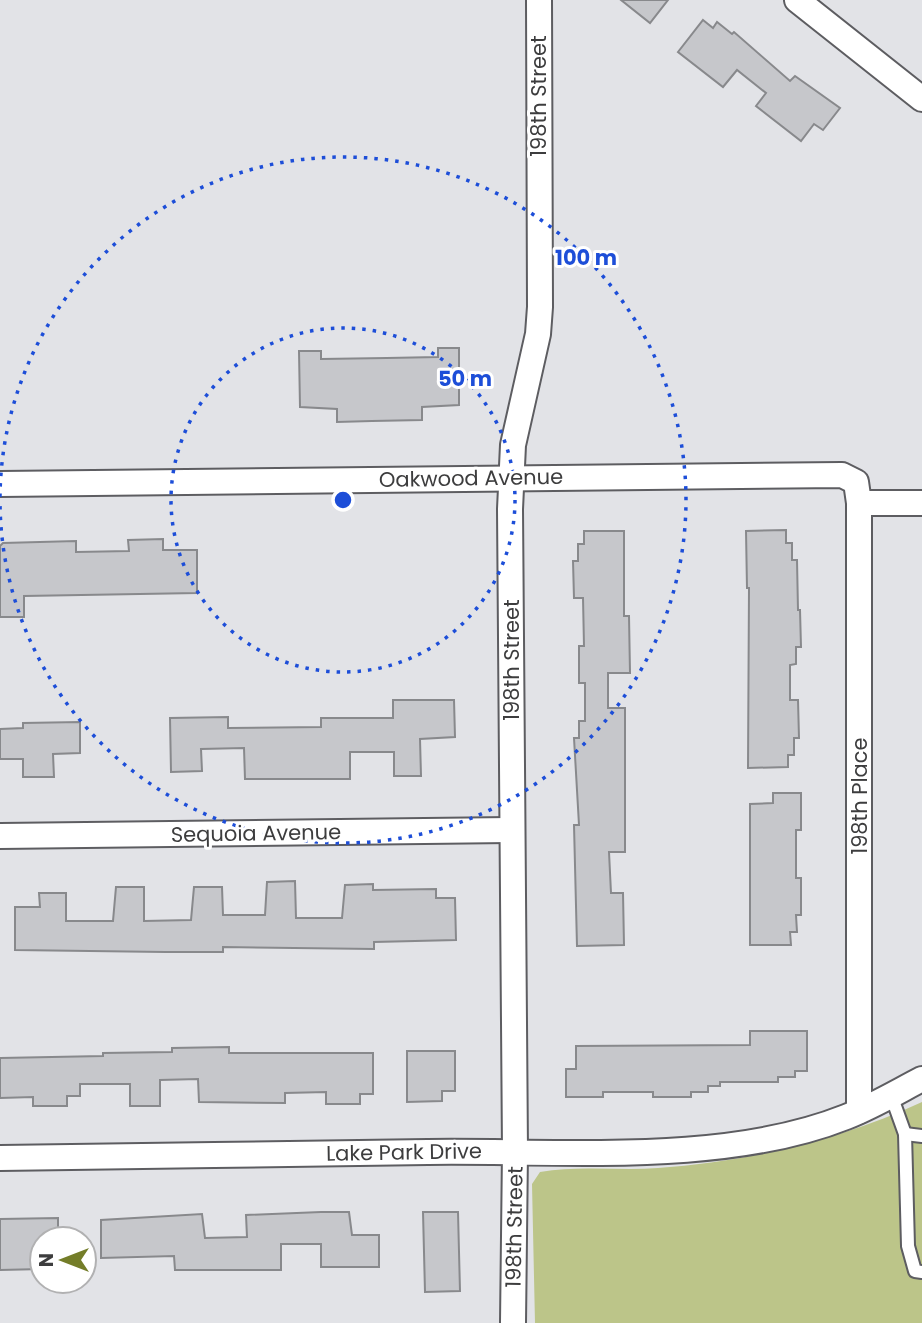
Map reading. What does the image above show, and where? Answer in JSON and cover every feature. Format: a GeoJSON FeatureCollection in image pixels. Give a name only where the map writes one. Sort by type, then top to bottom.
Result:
{"type":"FeatureCollection","features":[{"type":"Feature","properties":{"kind":"street","name":"198th Street"},"geometry":{"type":"LineString","coordinates":[[513,1323],[515,1151],[510,478],[519,408],[536,344],[540,307],[539,0]]}},
{"type":"Feature","properties":{"kind":"street"},"geometry":{"type":"LineString","coordinates":[[797,0],[922,99]]}},
{"type":"Feature","properties":{"kind":"street","name":"Oakwood Avenue"},"geometry":{"type":"LineString","coordinates":[[0,484],[842,475],[858,493],[922,503]]}},
{"type":"Feature","properties":{"kind":"street","name":"198th Place"},"geometry":{"type":"LineString","coordinates":[[858,493],[859,1111]]}},
{"type":"Feature","properties":{"kind":"street","name":"Sequoia Avenue"},"geometry":{"type":"LineString","coordinates":[[0,836],[512,830]]}},
{"type":"Feature","properties":{"kind":"street","name":"Lake Park Drive"},"geometry":{"type":"LineString","coordinates":[[0,1158],[515,1151],[655,1153],[751,1141],[811,1127],[859,1111],[922,1079]]}},
{"type":"Feature","properties":{"kind":"lane"},"geometry":{"type":"LineString","coordinates":[[891,1095],[905,1134],[908,1247],[915,1271],[922,1272]]}},
{"type":"Feature","properties":{"kind":"lane"},"geometry":{"type":"LineString","coordinates":[[905,1134],[922,1136]]}},
{"type":"Feature","properties":{"kind":"green space"},"geometry":{"type":"Polygon","coordinates":[[[922,1102],[922,1323],[535,1323],[532,1184],[540,1172],[658,1168],[759,1154],[859,1128],[922,1102]]]}},
{"type":"Feature","properties":{"kind":"building"},"geometry":{"type":"Polygon","coordinates":[[[621,0],[668,0],[650,23],[621,0]]]}},
{"type":"Feature","properties":{"kind":"building"},"geometry":{"type":"Polygon","coordinates":[[[703,20],[713,28],[717,22],[732,34],[734,32],[790,81],[795,76],[840,108],[823,130],[814,124],[801,141],[756,106],[766,93],[737,70],[723,87],[678,52],[703,20]]]}},
{"type":"Feature","properties":{"kind":"building"},"geometry":{"type":"Polygon","coordinates":[[[438,348],[459,348],[459,405],[422,407],[422,420],[337,422],[337,409],[300,407],[299,351],[321,351],[321,359],[438,357],[438,348]]]}},
{"type":"Feature","properties":{"kind":"building"},"geometry":{"type":"Polygon","coordinates":[[[786,530],[786,543],[792,543],[792,560],[797,560],[801,647],[796,647],[796,664],[790,665],[790,700],[798,700],[799,738],[794,738],[794,755],[788,755],[788,767],[748,768],[749,588],[746,531],[786,530]]]}},
{"type":"Feature","properties":{"kind":"building"},"geometry":{"type":"Polygon","coordinates":[[[584,531],[624,531],[624,616],[629,616],[630,673],[608,673],[608,708],[625,708],[625,852],[609,852],[611,893],[623,893],[624,945],[577,946],[574,825],[579,825],[574,738],[579,738],[579,721],[585,721],[585,683],[579,683],[579,646],[584,646],[583,598],[574,598],[573,561],[578,561],[578,544],[584,544],[584,531]]]}},
{"type":"Feature","properties":{"kind":"building"},"geometry":{"type":"Polygon","coordinates":[[[163,539],[163,550],[197,550],[197,593],[24,596],[24,617],[0,617],[0,546],[3,543],[76,541],[76,552],[129,551],[128,540],[163,539]]]}},
{"type":"Feature","properties":{"kind":"building"},"geometry":{"type":"Polygon","coordinates":[[[393,700],[454,700],[455,737],[420,739],[421,776],[394,776],[394,752],[350,752],[350,779],[245,779],[244,748],[201,749],[202,771],[171,772],[170,718],[228,717],[228,728],[321,727],[321,718],[393,718],[393,700]]]}},
{"type":"Feature","properties":{"kind":"building"},"geometry":{"type":"Polygon","coordinates":[[[80,722],[80,753],[53,754],[54,777],[23,777],[23,759],[0,759],[0,729],[23,728],[23,723],[80,722]]]}},
{"type":"Feature","properties":{"kind":"building"},"geometry":{"type":"Polygon","coordinates":[[[773,793],[801,793],[801,830],[796,830],[796,878],[801,878],[801,915],[796,915],[797,932],[790,932],[791,945],[750,945],[750,804],[773,803],[773,793]]]}},
{"type":"Feature","properties":{"kind":"building"},"geometry":{"type":"Polygon","coordinates":[[[295,881],[296,918],[342,918],[345,885],[373,884],[373,890],[436,889],[436,898],[455,898],[456,940],[374,942],[374,949],[223,947],[223,952],[15,950],[15,907],[40,907],[39,893],[66,893],[66,921],[113,921],[116,887],[144,887],[144,921],[191,920],[194,887],[222,887],[223,915],[265,915],[267,882],[295,881]]]}},
{"type":"Feature","properties":{"kind":"building"},"geometry":{"type":"Polygon","coordinates":[[[750,1031],[807,1031],[807,1071],[795,1071],[795,1077],[778,1077],[778,1082],[720,1082],[720,1086],[708,1086],[708,1092],[691,1092],[691,1097],[653,1097],[653,1092],[603,1092],[603,1097],[566,1097],[566,1069],[576,1069],[576,1046],[750,1045],[750,1031]]]}},
{"type":"Feature","properties":{"kind":"building"},"geometry":{"type":"Polygon","coordinates":[[[229,1047],[229,1053],[373,1053],[373,1094],[360,1094],[360,1104],[326,1104],[326,1092],[285,1093],[285,1103],[199,1102],[198,1079],[160,1080],[160,1106],[130,1106],[130,1084],[80,1084],[80,1096],[67,1096],[67,1106],[33,1106],[33,1097],[0,1098],[0,1058],[103,1056],[103,1053],[172,1052],[172,1048],[229,1047]]]}},
{"type":"Feature","properties":{"kind":"building"},"geometry":{"type":"Polygon","coordinates":[[[407,1051],[455,1051],[455,1091],[442,1091],[442,1101],[407,1102],[407,1051]]]}},
{"type":"Feature","properties":{"kind":"building"},"geometry":{"type":"Polygon","coordinates":[[[349,1212],[352,1235],[379,1235],[379,1267],[321,1267],[321,1244],[281,1244],[281,1270],[175,1270],[174,1256],[101,1258],[101,1220],[202,1214],[205,1238],[247,1237],[246,1215],[349,1212]]]}},
{"type":"Feature","properties":{"kind":"building"},"geometry":{"type":"Polygon","coordinates":[[[423,1212],[458,1212],[460,1291],[425,1292],[423,1212]]]}},
{"type":"Feature","properties":{"kind":"building"},"geometry":{"type":"Polygon","coordinates":[[[58,1218],[58,1225],[28,1225],[28,1269],[0,1270],[0,1219],[58,1218]]]}}]}
